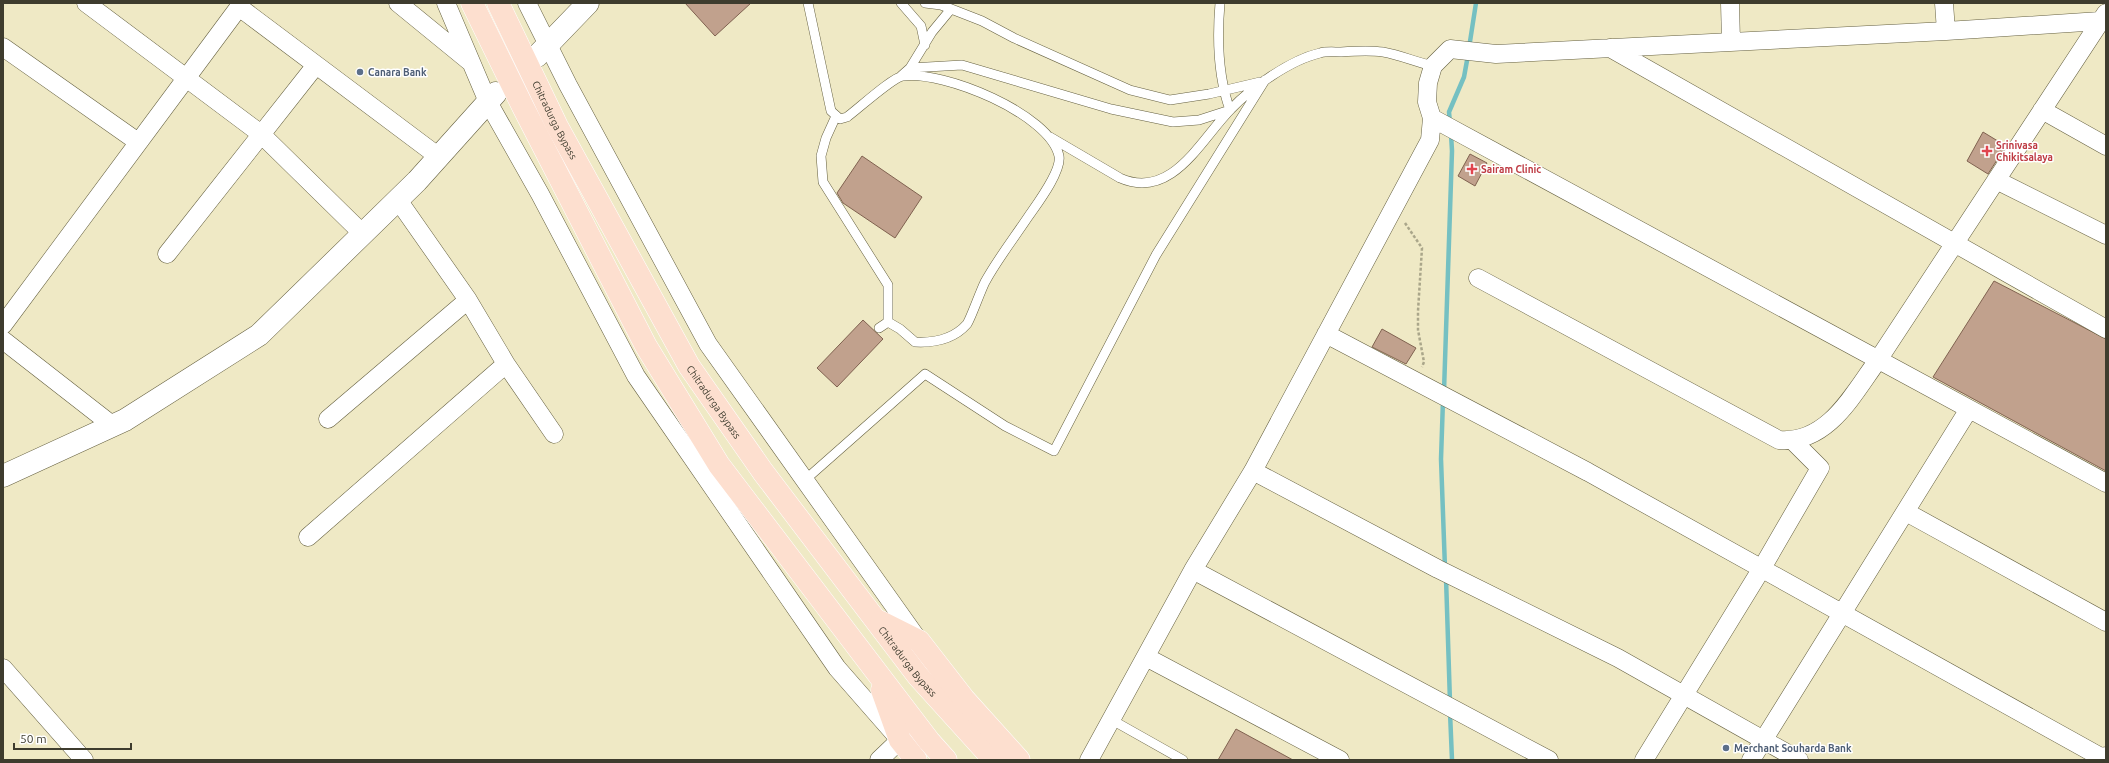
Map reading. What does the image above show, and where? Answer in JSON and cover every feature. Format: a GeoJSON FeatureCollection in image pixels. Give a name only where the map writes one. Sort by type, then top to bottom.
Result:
{"type":"FeatureCollection","features":[{"type":"Feature","properties":{"kind":"main road"},"geometry":{"type":"LineString","coordinates":[[472,3],[523,107],[646,346],[719,465],[876,671],[946,760]]}},
{"type":"Feature","properties":{"kind":"main road","name":"Chitradurga Bypass"},"geometry":{"type":"LineString","coordinates":[[498,3],[557,126],[689,366],[763,472],[918,676],[994,760]]}},
{"type":"Feature","properties":{"kind":"main road"},"geometry":{"type":"LineString","coordinates":[[542,49],[588,3]]}},
{"type":"Feature","properties":{"kind":"main road"},"geometry":{"type":"LineString","coordinates":[[3,476],[124,420],[259,335],[398,200],[492,97]]}},
{"type":"Feature","properties":{"kind":"main road"},"geometry":{"type":"LineString","coordinates":[[876,620],[919,641],[964,700],[1019,760]]}},
{"type":"Feature","properties":{"kind":"main road"},"geometry":{"type":"LineString","coordinates":[[876,671],[900,740],[916,760]]}},
{"type":"Feature","properties":{"kind":"street"},"geometry":{"type":"LineString","coordinates":[[86,3],[262,134],[363,234]]}},
{"type":"Feature","properties":{"kind":"street"},"geometry":{"type":"LineString","coordinates":[[398,3],[470,61]]}},
{"type":"Feature","properties":{"kind":"street"},"geometry":{"type":"LineString","coordinates":[[446,3],[470,61],[492,97],[540,194],[636,376],[837,668],[900,740],[879,760]]}},
{"type":"Feature","properties":{"kind":"street"},"geometry":{"type":"LineString","coordinates":[[528,3],[542,49],[708,344],[919,641]]}},
{"type":"Feature","properties":{"kind":"street"},"geometry":{"type":"LineString","coordinates":[[1730,3],[1731,42]]}},
{"type":"Feature","properties":{"kind":"street"},"geometry":{"type":"LineString","coordinates":[[1944,3],[1946,31]]}},
{"type":"Feature","properties":{"kind":"street"},"geometry":{"type":"LineString","coordinates":[[3,325],[186,77],[236,5],[438,157]]}},
{"type":"Feature","properties":{"kind":"street"},"geometry":{"type":"LineString","coordinates":[[1089,760],[1193,570],[1253,470],[1430,140],[1432,118],[1427,102],[1428,83],[1433,66],[1450,49],[1496,54],[1946,31],[2103,17]]}},
{"type":"Feature","properties":{"kind":"street"},"geometry":{"type":"LineString","coordinates":[[1478,278],[1779,440],[1793,441],[1813,435],[1828,424],[1878,360],[2103,17]]}},
{"type":"Feature","properties":{"kind":"street"},"geometry":{"type":"LineString","coordinates":[[3,47],[138,142]]}},
{"type":"Feature","properties":{"kind":"street"},"geometry":{"type":"LineString","coordinates":[[1610,48],[2106,329]]}},
{"type":"Feature","properties":{"kind":"street"},"geometry":{"type":"LineString","coordinates":[[167,254],[316,65]]}},
{"type":"Feature","properties":{"kind":"street"},"geometry":{"type":"LineString","coordinates":[[2042,110],[2106,146]]}},
{"type":"Feature","properties":{"kind":"street"},"geometry":{"type":"LineString","coordinates":[[1432,118],[2106,483]]}},
{"type":"Feature","properties":{"kind":"street"},"geometry":{"type":"LineString","coordinates":[[1996,180],[2106,235]]}},
{"type":"Feature","properties":{"kind":"street"},"geometry":{"type":"LineString","coordinates":[[398,200],[468,300],[506,364],[554,434]]}},
{"type":"Feature","properties":{"kind":"street"},"geometry":{"type":"LineString","coordinates":[[328,419],[468,300]]}},
{"type":"Feature","properties":{"kind":"street"},"geometry":{"type":"LineString","coordinates":[[1326,334],[1588,472],[2105,759]]}},
{"type":"Feature","properties":{"kind":"street"},"geometry":{"type":"LineString","coordinates":[[3,340],[112,425]]}},
{"type":"Feature","properties":{"kind":"street"},"geometry":{"type":"LineString","coordinates":[[308,537],[506,364]]}},
{"type":"Feature","properties":{"kind":"street"},"geometry":{"type":"LineString","coordinates":[[1751,760],[1970,409]]}},
{"type":"Feature","properties":{"kind":"street"},"geometry":{"type":"LineString","coordinates":[[1644,760],[1685,696],[1820,468],[1793,441]]}},
{"type":"Feature","properties":{"kind":"street"},"geometry":{"type":"LineString","coordinates":[[1253,470],[1438,569],[1618,658],[1799,760]]}},
{"type":"Feature","properties":{"kind":"street"},"geometry":{"type":"LineString","coordinates":[[1906,512],[2106,622]]}},
{"type":"Feature","properties":{"kind":"street"},"geometry":{"type":"LineString","coordinates":[[1193,570],[1549,760]]}},
{"type":"Feature","properties":{"kind":"street"},"geometry":{"type":"LineString","coordinates":[[1146,657],[1340,760]]}},
{"type":"Feature","properties":{"kind":"street"},"geometry":{"type":"LineString","coordinates":[[3,668],[84,760]]}},
{"type":"Feature","properties":{"kind":"lane"},"geometry":{"type":"LineString","coordinates":[[808,3],[831,111],[840,119],[847,117],[902,76],[910,68],[932,32],[950,9]]}},
{"type":"Feature","properties":{"kind":"lane"},"geometry":{"type":"LineString","coordinates":[[901,3],[921,26],[925,45]]}},
{"type":"Feature","properties":{"kind":"lane"},"geometry":{"type":"LineString","coordinates":[[925,3],[941,5],[982,21],[1014,38],[1130,90],[1170,100],[1223,91],[1265,80]]}},
{"type":"Feature","properties":{"kind":"lane"},"geometry":{"type":"LineString","coordinates":[[1220,3],[1218,28],[1223,91],[1230,110]]}},
{"type":"Feature","properties":{"kind":"lane"},"geometry":{"type":"LineString","coordinates":[[1048,136],[1120,178],[1131,182],[1145,184],[1168,177],[1199,149],[1230,110],[1249,92],[1265,80],[1289,66],[1320,53],[1383,52],[1433,66]]}},
{"type":"Feature","properties":{"kind":"lane"},"geometry":{"type":"LineString","coordinates":[[910,68],[962,65],[1111,109],[1173,122],[1199,120],[1230,110]]}},
{"type":"Feature","properties":{"kind":"lane"},"geometry":{"type":"LineString","coordinates":[[888,322],[900,329],[914,342],[929,343],[945,339],[968,323],[986,281],[1053,179],[1060,157],[1053,141],[1036,123],[971,88],[944,78],[922,75],[902,76]]}},
{"type":"Feature","properties":{"kind":"lane"},"geometry":{"type":"LineString","coordinates":[[805,480],[925,374],[1005,426],[1054,450],[1156,255],[1265,80]]}},
{"type":"Feature","properties":{"kind":"lane"},"geometry":{"type":"LineString","coordinates":[[836,116],[826,138],[821,156],[823,182],[888,285],[888,322]]}},
{"type":"Feature","properties":{"kind":"lane"},"geometry":{"type":"LineString","coordinates":[[879,328],[888,322]]}},
{"type":"Feature","properties":{"kind":"lane"},"geometry":{"type":"LineString","coordinates":[[1112,720],[1183,760]]}},
{"type":"Feature","properties":{"kind":"path"},"geometry":{"type":"LineString","coordinates":[[1396,203],[1406,225],[1422,248],[1418,330],[1424,362],[1415,380]]}},
{"type":"Feature","properties":{"kind":"building"},"geometry":{"type":"Polygon","coordinates":[[[685,3],[751,3],[715,36],[685,3]]]}},
{"type":"Feature","properties":{"kind":"building"},"geometry":{"type":"Polygon","coordinates":[[[1983,132],[2006,146],[1988,174],[1967,161],[1983,132]]]}},
{"type":"Feature","properties":{"kind":"building"},"geometry":{"type":"Polygon","coordinates":[[[1470,154],[1487,163],[1475,186],[1458,176],[1470,154]]]}},
{"type":"Feature","properties":{"kind":"building"},"geometry":{"type":"Polygon","coordinates":[[[862,156],[922,197],[895,238],[843,203],[837,193],[862,156]]]}},
{"type":"Feature","properties":{"kind":"building"},"geometry":{"type":"Polygon","coordinates":[[[1994,281],[2106,339],[2106,471],[1933,377],[1994,281]]]}},
{"type":"Feature","properties":{"kind":"building"},"geometry":{"type":"Polygon","coordinates":[[[863,320],[883,339],[837,387],[817,368],[863,320]]]}},
{"type":"Feature","properties":{"kind":"building"},"geometry":{"type":"Polygon","coordinates":[[[1382,329],[1416,348],[1406,364],[1372,347],[1382,329]]]}},
{"type":"Feature","properties":{"kind":"building"},"geometry":{"type":"Polygon","coordinates":[[[1236,729],[1293,760],[1218,760],[1236,729]]]}},
{"type":"Feature","properties":{"kind":"waterway"},"geometry":{"type":"LineString","coordinates":[[1469,48],[1476,3]]}},
{"type":"Feature","properties":{"kind":"waterway"},"geometry":{"type":"LineString","coordinates":[[1450,123],[1449,112],[1464,77],[1468,55]]}},
{"type":"Feature","properties":{"kind":"waterway"},"geometry":{"type":"LineString","coordinates":[[1444,391],[1452,151],[1451,134]]}},
{"type":"Feature","properties":{"kind":"waterway"},"geometry":{"type":"LineString","coordinates":[[1443,400],[1441,459],[1445,568]]}},
{"type":"Feature","properties":{"kind":"waterway"},"geometry":{"type":"LineString","coordinates":[[1446,578],[1450,702]]}},
{"type":"Feature","properties":{"kind":"waterway"},"geometry":{"type":"LineString","coordinates":[[1450,712],[1452,760]]}},
{"type":"Feature","properties":{"kind":"place","name":"Canara Bank"},"geometry":{"type":"Point","coordinates":[360,72]}},
{"type":"Feature","properties":{"kind":"place","name":"Srinivasa Chikitsalaya"},"geometry":{"type":"Point","coordinates":[1987,151]}},
{"type":"Feature","properties":{"kind":"place","name":"Sairam Clinic"},"geometry":{"type":"Point","coordinates":[1472,169]}},
{"type":"Feature","properties":{"kind":"place","name":"Merchant Souharda Bank"},"geometry":{"type":"Point","coordinates":[1726,748]}}]}
